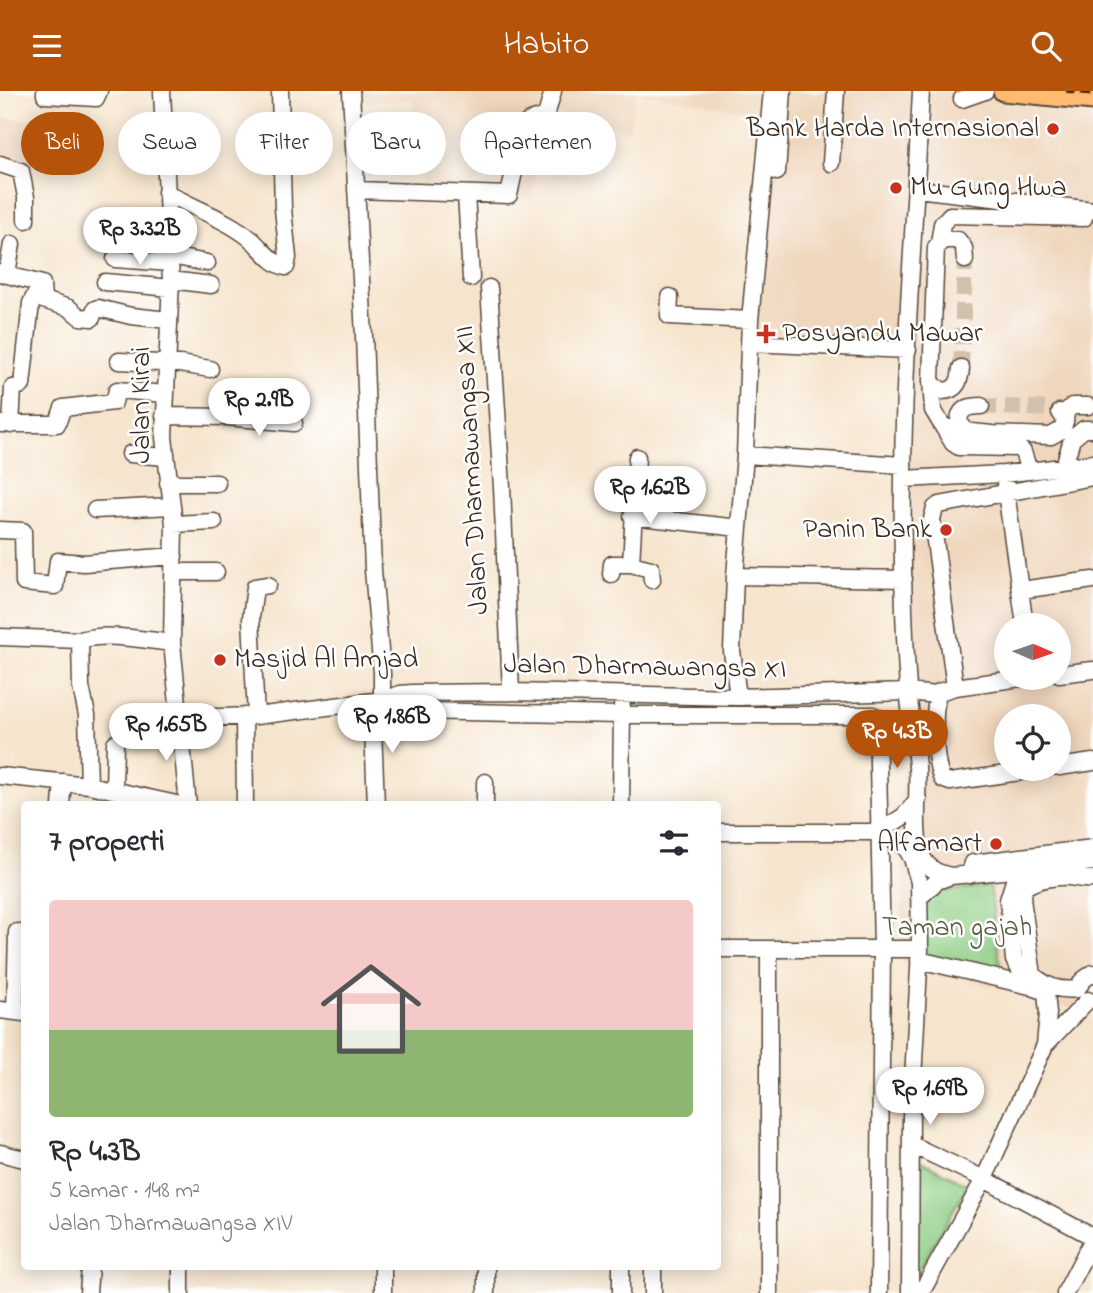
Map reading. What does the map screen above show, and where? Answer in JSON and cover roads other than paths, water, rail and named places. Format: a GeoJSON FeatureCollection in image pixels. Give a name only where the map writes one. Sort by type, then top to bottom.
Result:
{"type":"FeatureCollection","features":[{"type":"Feature","properties":{"kind":"main road"},"geometry":{"type":"LineString","coordinates":[[1003,91],[1093,100]]}},
{"type":"Feature","properties":{"kind":"street"},"geometry":{"type":"LineString","coordinates":[[45,91],[45,95],[96,98],[99,91]]}},
{"type":"Feature","properties":{"kind":"street","name":"Jalan Kirai"},"geometry":{"type":"LineString","coordinates":[[162,91],[171,272],[164,416],[168,483],[174,524],[172,643],[188,801]]}},
{"type":"Feature","properties":{"kind":"street"},"geometry":{"type":"LineString","coordinates":[[166,193],[226,222],[251,239],[279,265],[286,267],[288,258],[283,209],[280,91]]}},
{"type":"Feature","properties":{"kind":"street"},"geometry":{"type":"LineString","coordinates":[[351,91],[365,336],[373,570],[382,700],[373,727],[376,801]]}},
{"type":"Feature","properties":{"kind":"street"},"geometry":{"type":"LineString","coordinates":[[356,190],[509,195],[524,125],[546,116],[553,91]]}},
{"type":"Feature","properties":{"kind":"street"},"geometry":{"type":"LineString","coordinates":[[738,697],[732,651],[735,576],[745,455],[750,320],[772,91]]}},
{"type":"Feature","properties":{"kind":"street"},"geometry":{"type":"LineString","coordinates":[[776,172],[783,91]]}},
{"type":"Feature","properties":{"kind":"street"},"geometry":{"type":"LineString","coordinates":[[831,163],[836,91]]}},
{"type":"Feature","properties":{"kind":"street"},"geometry":{"type":"LineString","coordinates":[[921,91],[917,189],[910,263],[903,472],[908,692],[917,769],[919,845],[928,866],[951,876]]}},
{"type":"Feature","properties":{"kind":"street"},"geometry":{"type":"LineString","coordinates":[[962,99],[985,91]]}},
{"type":"Feature","properties":{"kind":"street"},"geometry":{"type":"LineString","coordinates":[[0,164],[21,171],[26,197],[26,220]]}},
{"type":"Feature","properties":{"kind":"street"},"geometry":{"type":"LineString","coordinates":[[917,189],[1045,215]]}},
{"type":"Feature","properties":{"kind":"street"},"geometry":{"type":"LineString","coordinates":[[466,194],[471,278]]}},
{"type":"Feature","properties":{"kind":"street"},"geometry":{"type":"LineString","coordinates":[[1029,471],[1023,452],[1018,447],[959,447],[953,443],[933,410],[932,380],[939,359],[934,316],[935,253],[942,224],[950,215],[1090,214]]}},
{"type":"Feature","properties":{"kind":"street"},"geometry":{"type":"LineString","coordinates":[[939,243],[948,238],[958,240],[964,248],[965,260]]}},
{"type":"Feature","properties":{"kind":"street"},"geometry":{"type":"LineString","coordinates":[[12,244],[4,273],[42,290]]}},
{"type":"Feature","properties":{"kind":"street"},"geometry":{"type":"LineString","coordinates":[[115,260],[171,272],[211,285]]}},
{"type":"Feature","properties":{"kind":"street"},"geometry":{"type":"LineString","coordinates":[[105,282],[171,272],[207,263]]}},
{"type":"Feature","properties":{"kind":"street"},"geometry":{"type":"LineString","coordinates":[[910,263],[930,274],[935,281]]}},
{"type":"Feature","properties":{"kind":"street"},"geometry":{"type":"LineString","coordinates":[[935,263],[943,273],[951,273]]}},
{"type":"Feature","properties":{"kind":"street","name":"Jalan Dharmawangsa XII"},"geometry":{"type":"LineString","coordinates":[[489,288],[502,487],[511,692]]}},
{"type":"Feature","properties":{"kind":"street"},"geometry":{"type":"LineString","coordinates":[[42,290],[43,300],[65,306],[80,317],[92,318],[95,309],[100,308],[131,316],[168,320]]}},
{"type":"Feature","properties":{"kind":"street"},"geometry":{"type":"LineString","coordinates":[[42,290],[35,295],[31,303],[22,385],[13,388],[6,424],[57,424],[63,408],[114,402],[117,390],[166,394]]}},
{"type":"Feature","properties":{"kind":"street"},"geometry":{"type":"LineString","coordinates":[[670,297],[669,316],[750,320]]}},
{"type":"Feature","properties":{"kind":"street"},"geometry":{"type":"LineString","coordinates":[[750,343],[908,350]]}},
{"type":"Feature","properties":{"kind":"street"},"geometry":{"type":"LineString","coordinates":[[120,361],[210,369]]}},
{"type":"Feature","properties":{"kind":"street"},"geometry":{"type":"LineString","coordinates":[[932,380],[942,391],[953,389],[959,381],[961,368]]}},
{"type":"Feature","properties":{"kind":"street"},"geometry":{"type":"LineString","coordinates":[[942,425],[952,430],[967,432],[1051,436],[1060,433],[1062,417],[1072,406],[1088,406]]}},
{"type":"Feature","properties":{"kind":"street"},"geometry":{"type":"LineString","coordinates":[[967,432],[959,422],[961,413],[968,407],[981,407]]}},
{"type":"Feature","properties":{"kind":"street"},"geometry":{"type":"LineString","coordinates":[[905,412],[933,410]]}},
{"type":"Feature","properties":{"kind":"street"},"geometry":{"type":"LineString","coordinates":[[164,416],[226,417],[294,423]]}},
{"type":"Feature","properties":{"kind":"street"},"geometry":{"type":"LineString","coordinates":[[1064,466],[1072,439],[1084,429],[1093,429]]}},
{"type":"Feature","properties":{"kind":"street"},"geometry":{"type":"LineString","coordinates":[[130,453],[166,457]]}},
{"type":"Feature","properties":{"kind":"street"},"geometry":{"type":"LineString","coordinates":[[745,455],[903,472],[1004,474],[1093,463]]}},
{"type":"Feature","properties":{"kind":"street"},"geometry":{"type":"LineString","coordinates":[[631,564],[632,516],[638,457]]}},
{"type":"Feature","properties":{"kind":"street"},"geometry":{"type":"LineString","coordinates":[[1004,474],[1024,613]]}},
{"type":"Feature","properties":{"kind":"street"},"geometry":{"type":"LineString","coordinates":[[955,687],[932,514],[939,505],[1093,477]]}},
{"type":"Feature","properties":{"kind":"street"},"geometry":{"type":"LineString","coordinates":[[168,483],[217,483]]}},
{"type":"Feature","properties":{"kind":"street"},"geometry":{"type":"LineString","coordinates":[[95,510],[171,506]]}},
{"type":"Feature","properties":{"kind":"street"},"geometry":{"type":"LineString","coordinates":[[632,516],[739,528]]}},
{"type":"Feature","properties":{"kind":"street"},"geometry":{"type":"LineString","coordinates":[[174,524],[214,522]]}},
{"type":"Feature","properties":{"kind":"street"},"geometry":{"type":"LineString","coordinates":[[0,530],[23,531],[24,583],[55,586],[58,561],[174,564],[216,572]]}},
{"type":"Feature","properties":{"kind":"street"},"geometry":{"type":"LineString","coordinates":[[611,574],[612,563],[631,564],[651,569],[652,580]]}},
{"type":"Feature","properties":{"kind":"street"},"geometry":{"type":"LineString","coordinates":[[735,576],[904,579]]}},
{"type":"Feature","properties":{"kind":"street"},"geometry":{"type":"LineString","coordinates":[[1021,590],[1093,580]]}},
{"type":"Feature","properties":{"kind":"street"},"geometry":{"type":"LineString","coordinates":[[246,801],[251,618],[255,588],[268,585]]}},
{"type":"Feature","properties":{"kind":"street"},"geometry":{"type":"LineString","coordinates":[[0,637],[80,640],[110,637],[172,643]]}},
{"type":"Feature","properties":{"kind":"street"},"geometry":{"type":"LineString","coordinates":[[80,640],[80,687],[87,715],[89,785]]}},
{"type":"Feature","properties":{"kind":"street"},"geometry":{"type":"LineString","coordinates":[[1071,673],[1093,670]]}},
{"type":"Feature","properties":{"kind":"street"},"geometry":{"type":"LineString","coordinates":[[994,682],[941,690],[937,695],[935,723],[938,769],[942,779],[950,782],[994,776]]}},
{"type":"Feature","properties":{"kind":"street","name":"Jalan Dharmawangsa XI"},"geometry":{"type":"LineString","coordinates":[[382,700],[411,693],[511,692],[738,697],[908,692],[937,695]]}},
{"type":"Feature","properties":{"kind":"street"},"geometry":{"type":"LineString","coordinates":[[621,801],[623,695]]}},
{"type":"Feature","properties":{"kind":"street"},"geometry":{"type":"LineString","coordinates":[[181,718],[250,716],[382,700],[400,711],[622,715],[873,715],[878,720],[877,832],[882,949],[879,1293]]}},
{"type":"Feature","properties":{"kind":"street"},"geometry":{"type":"LineString","coordinates":[[88,741],[121,743],[114,790]]}},
{"type":"Feature","properties":{"kind":"street"},"geometry":{"type":"LineString","coordinates":[[1071,765],[1093,762]]}},
{"type":"Feature","properties":{"kind":"street"},"geometry":{"type":"LineString","coordinates":[[917,769],[938,769]]}},
{"type":"Feature","properties":{"kind":"street"},"geometry":{"type":"LineString","coordinates":[[0,776],[89,785],[159,801]]}},
{"type":"Feature","properties":{"kind":"street"},"geometry":{"type":"LineString","coordinates":[[61,801],[63,782]]}},
{"type":"Feature","properties":{"kind":"street"},"geometry":{"type":"LineString","coordinates":[[485,782],[485,801]]}},
{"type":"Feature","properties":{"kind":"street"},"geometry":{"type":"LineString","coordinates":[[877,832],[904,816],[918,799]]}},
{"type":"Feature","properties":{"kind":"street"},"geometry":{"type":"LineString","coordinates":[[721,832],[877,832],[905,847],[912,857],[917,871],[920,897],[920,955],[911,1117],[910,1293]]}},
{"type":"Feature","properties":{"kind":"street"},"geometry":{"type":"LineString","coordinates":[[969,875],[973,863],[1093,848]]}},
{"type":"Feature","properties":{"kind":"street"},"geometry":{"type":"LineString","coordinates":[[920,897],[937,881],[951,876],[1093,862]]}},
{"type":"Feature","properties":{"kind":"street"},"geometry":{"type":"LineString","coordinates":[[1072,864],[1080,870],[1093,871]]}},
{"type":"Feature","properties":{"kind":"street"},"geometry":{"type":"LineString","coordinates":[[1023,870],[1015,878],[1008,900],[1014,960],[1030,986]]}},
{"type":"Feature","properties":{"kind":"street"},"geometry":{"type":"LineString","coordinates":[[1093,879],[1070,877],[1032,882],[1025,887],[1022,899],[1032,975],[1045,985],[1064,991],[1077,989],[1093,973]]}},
{"type":"Feature","properties":{"kind":"street"},"geometry":{"type":"LineString","coordinates":[[13,1011],[17,932]]}},
{"type":"Feature","properties":{"kind":"street"},"geometry":{"type":"LineString","coordinates":[[721,949],[882,949],[920,955],[1046,992],[1091,1002]]}},
{"type":"Feature","properties":{"kind":"street"},"geometry":{"type":"LineString","coordinates":[[769,950],[769,1293]]}},
{"type":"Feature","properties":{"kind":"street"},"geometry":{"type":"LineString","coordinates":[[921,1293],[984,1179],[1045,1045],[1048,1013],[1046,992]]}},
{"type":"Feature","properties":{"kind":"street"},"geometry":{"type":"LineString","coordinates":[[1045,1045],[1091,1002]]}},
{"type":"Feature","properties":{"kind":"street"},"geometry":{"type":"LineString","coordinates":[[911,1117],[928,1142],[949,1161]]}},
{"type":"Feature","properties":{"kind":"street"},"geometry":{"type":"LineString","coordinates":[[912,1145],[949,1161],[1093,1238],[1066,1293]]}},
{"type":"Feature","properties":{"kind":"street"},"geometry":{"type":"LineString","coordinates":[[0,1153],[21,1158]]}},
{"type":"Feature","properties":{"kind":"street"},"geometry":{"type":"LineString","coordinates":[[88,1293],[90,1270]]}},
{"type":"Feature","properties":{"kind":"street"},"geometry":{"type":"LineString","coordinates":[[181,1270],[181,1293]]}},
{"type":"Feature","properties":{"kind":"street"},"geometry":{"type":"LineString","coordinates":[[383,1270],[383,1293]]}},
{"type":"Feature","properties":{"kind":"street"},"geometry":{"type":"LineString","coordinates":[[486,1270],[486,1293]]}},
{"type":"Feature","properties":{"kind":"street"},"geometry":{"type":"LineString","coordinates":[[621,1270],[621,1293]]}},
{"type":"Feature","properties":{"kind":"street"},"geometry":{"type":"LineString","coordinates":[[653,1270],[653,1293]]}},
{"type":"Feature","properties":{"kind":"tunnel"},"geometry":{"type":"LineString","coordinates":[[961,368],[965,260]]}},
{"type":"Feature","properties":{"kind":"tunnel"},"geometry":{"type":"LineString","coordinates":[[981,406],[1051,409],[1060,412]]}},
{"type":"Feature","properties":{"kind":"railway"},"geometry":{"type":"LineString","coordinates":[[1066,91],[1093,94]]}},
{"type":"Feature","properties":{"kind":"place","name":"Bank Harda Internasional"},"geometry":{"type":"Point","coordinates":[1053,129]}},
{"type":"Feature","properties":{"kind":"place","name":"Mu Gung Hwa"},"geometry":{"type":"Point","coordinates":[896,188]}},
{"type":"Feature","properties":{"kind":"place","name":"Posyandu Mawar"},"geometry":{"type":"Point","coordinates":[766,334]}},
{"type":"Feature","properties":{"kind":"place","name":"Panin Bank"},"geometry":{"type":"Point","coordinates":[946,530]}},
{"type":"Feature","properties":{"kind":"place","name":"Masjid Al Amjad"},"geometry":{"type":"Point","coordinates":[220,660]}},
{"type":"Feature","properties":{"kind":"place","name":"Alfamart"},"geometry":{"type":"Point","coordinates":[996,844]}},
{"type":"Feature","properties":{"kind":"park label","name":"Taman gajah"},"geometry":{"type":"Point","coordinates":[957,928]}}]}
